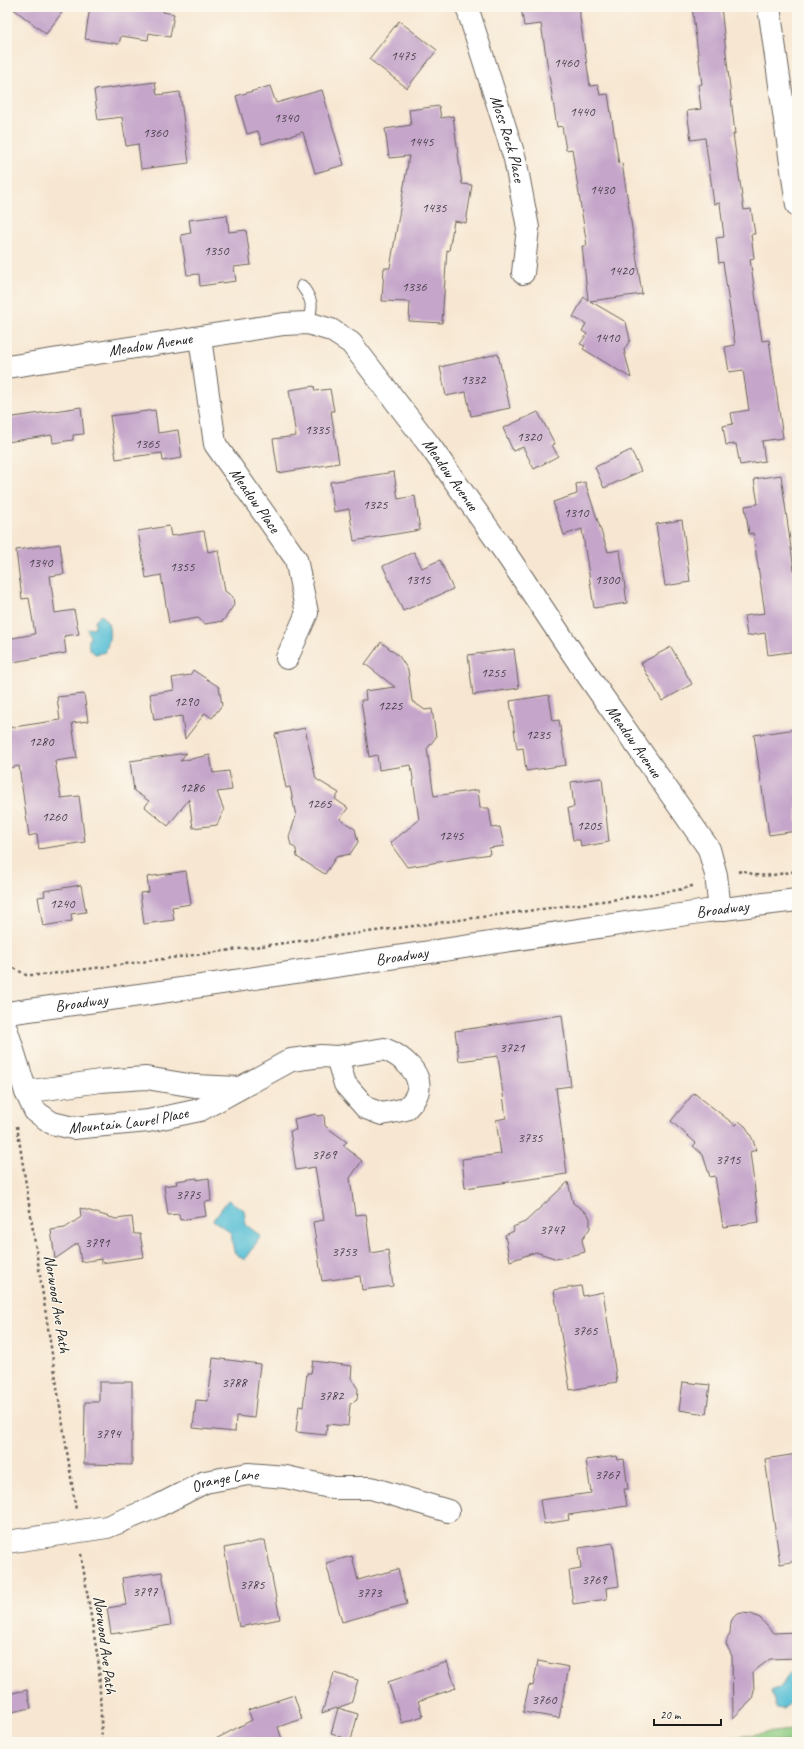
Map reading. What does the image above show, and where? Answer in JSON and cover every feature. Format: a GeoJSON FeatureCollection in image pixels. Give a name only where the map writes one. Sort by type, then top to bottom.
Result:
{"type":"FeatureCollection","features":[{"type":"Feature","properties":{"kind":"street","name":"Moss Rock Place"},"geometry":{"type":"LineString","coordinates":[[467,7],[515,159],[528,228],[523,274]]}},
{"type":"Feature","properties":{"kind":"street"},"geometry":{"type":"LineString","coordinates":[[769,7],[794,166],[797,205]]}},
{"type":"Feature","properties":{"kind":"street","name":"Meadow Avenue"},"geometry":{"type":"LineString","coordinates":[[7,367],[284,324],[308,323],[331,330],[351,343],[430,446],[509,558],[579,663],[709,849],[717,878],[720,910]]}},
{"type":"Feature","properties":{"kind":"street","name":"Meadow Place"},"geometry":{"type":"LineString","coordinates":[[200,338],[215,444],[296,559],[307,613],[287,658]]}},
{"type":"Feature","properties":{"kind":"street","name":"Broadway"},"geometry":{"type":"LineString","coordinates":[[7,1013],[797,900]]}},
{"type":"Feature","properties":{"kind":"street","name":"Mountain Laurel Place"},"geometry":{"type":"LineString","coordinates":[[7,1031],[26,1092],[35,1111],[52,1123],[73,1128],[148,1121],[200,1110],[291,1060],[321,1056],[337,1057]]}},
{"type":"Feature","properties":{"kind":"street","name":"Mountain Laurel Place"},"geometry":{"type":"LineString","coordinates":[[26,1092],[100,1081],[146,1078],[195,1086],[239,1088]]}},
{"type":"Feature","properties":{"kind":"street","name":"Orange Lane"},"geometry":{"type":"LineString","coordinates":[[7,1542],[107,1527],[158,1506],[205,1482],[248,1474],[286,1477],[334,1488],[371,1488],[448,1511]]}},
{"type":"Feature","properties":{"kind":"lane"},"geometry":{"type":"LineString","coordinates":[[302,286],[309,295],[313,305],[308,323]]}},
{"type":"Feature","properties":{"kind":"path"},"geometry":{"type":"LineString","coordinates":[[14,968],[26,975],[73,971],[678,890],[744,870],[756,875],[773,875],[797,871]]}},
{"type":"Feature","properties":{"kind":"path","name":"Norwood Ave Path"},"geometry":{"type":"LineString","coordinates":[[16,1124],[77,1517]]}},
{"type":"Feature","properties":{"kind":"path","name":"Norwood Ave Path"},"geometry":{"type":"LineString","coordinates":[[81,1551],[99,1666],[102,1742]]}},
{"type":"Feature","properties":{"kind":"green space"},"geometry":{"type":"Polygon","coordinates":[[[797,1729],[797,1742],[697,1742],[797,1729]]]}},
{"type":"Feature","properties":{"kind":"water"},"geometry":{"type":"Polygon","coordinates":[[[101,615],[105,618],[109,627],[109,637],[105,652],[96,654],[91,651],[89,647],[90,636],[87,629],[95,627],[95,620],[101,615]]]}},
{"type":"Feature","properties":{"kind":"water"},"geometry":{"type":"Polygon","coordinates":[[[228,1200],[244,1210],[246,1225],[261,1236],[244,1260],[234,1252],[231,1233],[213,1220],[228,1200]]]}},
{"type":"Feature","properties":{"kind":"water"},"geometry":{"type":"Polygon","coordinates":[[[790,1672],[797,1674],[793,1697],[783,1709],[776,1708],[771,1691],[781,1687],[790,1672]]]}},
{"type":"Feature","properties":{"kind":"building"},"geometry":{"type":"Polygon","coordinates":[[[11,7],[66,7],[46,34],[11,7]]]}},
{"type":"Feature","properties":{"kind":"building"},"geometry":{"type":"Polygon","coordinates":[[[90,7],[164,7],[163,12],[174,14],[170,37],[149,33],[148,40],[121,36],[119,44],[85,39],[90,7]]]}},
{"type":"Feature","properties":{"kind":"building"},"geometry":{"type":"Polygon","coordinates":[[[521,7],[580,7],[580,18],[590,86],[598,85],[600,95],[608,94],[619,164],[622,163],[642,294],[590,301],[626,322],[630,340],[624,350],[631,378],[583,349],[585,346],[580,344],[587,334],[582,331],[586,324],[573,317],[584,297],[588,300],[582,246],[587,246],[572,149],[566,150],[562,126],[557,127],[541,24],[524,26],[521,7]]]}},
{"type":"Feature","properties":{"kind":"building"},"geometry":{"type":"Polygon","coordinates":[[[692,7],[721,7],[735,134],[733,134],[744,210],[751,209],[755,234],[751,234],[754,258],[750,259],[762,341],[769,340],[783,438],[762,441],[765,461],[740,465],[736,444],[726,445],[723,426],[733,424],[731,413],[749,410],[743,370],[729,372],[725,347],[735,345],[723,262],[719,263],[716,238],[724,237],[720,203],[714,204],[705,138],[691,140],[687,111],[701,109],[698,85],[702,84],[692,7]]]}},
{"type":"Feature","properties":{"kind":"building"},"geometry":{"type":"Polygon","coordinates":[[[399,21],[437,50],[407,88],[369,59],[399,21]]]}},
{"type":"Feature","properties":{"kind":"building"},"geometry":{"type":"Polygon","coordinates":[[[155,82],[157,95],[180,92],[189,163],[141,169],[138,144],[126,146],[122,117],[98,120],[94,90],[155,82]]]}},
{"type":"Feature","properties":{"kind":"building"},"geometry":{"type":"Polygon","coordinates":[[[270,86],[276,103],[322,90],[344,165],[315,173],[303,132],[262,144],[258,131],[247,134],[236,96],[270,86]]]}},
{"type":"Feature","properties":{"kind":"building"},"geometry":{"type":"Polygon","coordinates":[[[439,106],[441,118],[453,116],[462,184],[472,185],[466,223],[454,221],[449,251],[447,250],[442,323],[409,321],[410,302],[382,301],[384,268],[390,268],[409,156],[389,158],[385,129],[411,125],[409,110],[439,106]]]}},
{"type":"Feature","properties":{"kind":"building"},"geometry":{"type":"Polygon","coordinates":[[[227,215],[229,232],[246,230],[251,265],[234,267],[236,281],[200,286],[199,274],[187,275],[181,235],[191,233],[189,220],[227,215]]]}},
{"type":"Feature","properties":{"kind":"building"},"geometry":{"type":"Polygon","coordinates":[[[498,354],[510,408],[471,416],[466,392],[446,396],[440,367],[498,354]]]}},
{"type":"Feature","properties":{"kind":"building"},"geometry":{"type":"Polygon","coordinates":[[[314,386],[315,391],[330,389],[334,411],[331,411],[339,463],[278,473],[273,439],[296,436],[289,390],[314,386]]]}},
{"type":"Feature","properties":{"kind":"building"},"geometry":{"type":"Polygon","coordinates":[[[81,407],[84,434],[73,435],[73,440],[53,443],[52,435],[7,442],[7,418],[81,407]]]}},
{"type":"Feature","properties":{"kind":"building"},"geometry":{"type":"Polygon","coordinates":[[[155,410],[158,433],[178,430],[182,458],[163,461],[162,453],[116,459],[110,416],[155,410]]]}},
{"type":"Feature","properties":{"kind":"building"},"geometry":{"type":"Polygon","coordinates":[[[538,412],[555,444],[552,445],[558,456],[534,469],[523,447],[513,451],[503,428],[538,412]]]}},
{"type":"Feature","properties":{"kind":"building"},"geometry":{"type":"Polygon","coordinates":[[[631,450],[641,471],[604,488],[595,467],[631,450]]]}},
{"type":"Feature","properties":{"kind":"building"},"geometry":{"type":"Polygon","coordinates":[[[394,472],[398,499],[415,496],[420,530],[354,541],[349,509],[334,512],[330,482],[394,472]]]}},
{"type":"Feature","properties":{"kind":"building"},"geometry":{"type":"Polygon","coordinates":[[[781,475],[797,592],[797,651],[768,655],[765,633],[747,636],[744,616],[765,613],[753,533],[749,534],[745,506],[758,504],[754,479],[781,475]]]}},
{"type":"Feature","properties":{"kind":"building"},"geometry":{"type":"Polygon","coordinates":[[[585,482],[608,552],[620,550],[627,603],[594,608],[582,529],[564,535],[553,502],[577,494],[576,484],[585,482]]]}},
{"type":"Feature","properties":{"kind":"building"},"geometry":{"type":"Polygon","coordinates":[[[682,520],[690,582],[665,586],[656,524],[682,520]]]}},
{"type":"Feature","properties":{"kind":"building"},"geometry":{"type":"Polygon","coordinates":[[[169,526],[171,536],[204,531],[208,552],[218,550],[225,591],[233,597],[234,605],[223,621],[205,624],[198,618],[169,623],[161,575],[146,578],[138,531],[169,526]]]}},
{"type":"Feature","properties":{"kind":"building"},"geometry":{"type":"Polygon","coordinates":[[[60,544],[64,574],[50,576],[55,613],[74,610],[79,634],[64,636],[66,653],[7,663],[7,639],[35,634],[29,598],[22,599],[16,550],[60,544]]]}},
{"type":"Feature","properties":{"kind":"building"},"geometry":{"type":"Polygon","coordinates":[[[414,552],[422,568],[440,560],[453,589],[403,611],[383,566],[414,552]]]}},
{"type":"Feature","properties":{"kind":"building"},"geometry":{"type":"Polygon","coordinates":[[[381,642],[399,656],[408,670],[412,701],[425,710],[432,709],[436,737],[427,749],[434,796],[478,790],[480,808],[489,808],[492,828],[500,827],[504,846],[489,848],[490,854],[407,867],[390,843],[419,820],[411,765],[379,770],[377,755],[369,757],[361,700],[366,700],[365,691],[395,687],[365,664],[381,642]]]}},
{"type":"Feature","properties":{"kind":"building"},"geometry":{"type":"Polygon","coordinates":[[[671,647],[692,684],[662,701],[641,663],[671,647]]]}},
{"type":"Feature","properties":{"kind":"building"},"geometry":{"type":"Polygon","coordinates":[[[514,649],[519,688],[473,695],[468,655],[514,649]]]}},
{"type":"Feature","properties":{"kind":"building"},"geometry":{"type":"Polygon","coordinates":[[[193,670],[219,687],[222,705],[212,718],[205,713],[185,739],[182,716],[154,720],[150,694],[174,690],[172,678],[190,675],[193,670]]]}},
{"type":"Feature","properties":{"kind":"building"},"geometry":{"type":"Polygon","coordinates":[[[84,694],[88,721],[72,723],[77,758],[55,761],[61,798],[79,796],[85,842],[39,849],[37,834],[29,836],[19,766],[10,768],[7,746],[7,728],[60,720],[57,697],[84,694]]]}},
{"type":"Feature","properties":{"kind":"building"},"geometry":{"type":"Polygon","coordinates":[[[549,695],[553,721],[559,720],[566,765],[526,771],[523,748],[517,749],[510,701],[549,695]]]}},
{"type":"Feature","properties":{"kind":"building"},"geometry":{"type":"Polygon","coordinates":[[[305,728],[316,779],[339,793],[335,799],[348,808],[340,819],[355,829],[358,842],[350,854],[336,857],[325,874],[297,857],[296,849],[291,845],[289,837],[296,816],[290,787],[286,788],[275,734],[305,728]]]}},
{"type":"Feature","properties":{"kind":"building"},"geometry":{"type":"Polygon","coordinates":[[[797,729],[797,831],[769,835],[754,735],[797,729]]]}},
{"type":"Feature","properties":{"kind":"building"},"geometry":{"type":"Polygon","coordinates":[[[186,753],[180,761],[210,755],[213,773],[229,771],[232,790],[217,792],[224,810],[217,825],[193,828],[189,799],[168,826],[145,807],[149,801],[134,791],[130,761],[186,753]]]}},
{"type":"Feature","properties":{"kind":"building"},"geometry":{"type":"Polygon","coordinates":[[[602,778],[609,842],[581,847],[580,840],[573,840],[568,808],[574,807],[571,782],[602,778]]]}},
{"type":"Feature","properties":{"kind":"building"},"geometry":{"type":"Polygon","coordinates":[[[186,871],[191,904],[172,907],[174,920],[144,924],[140,893],[149,892],[147,877],[186,871]]]}},
{"type":"Feature","properties":{"kind":"building"},"geometry":{"type":"Polygon","coordinates":[[[81,885],[86,912],[71,914],[72,921],[43,926],[38,897],[45,896],[44,891],[81,885]]]}},
{"type":"Feature","properties":{"kind":"building"},"geometry":{"type":"Polygon","coordinates":[[[562,1015],[571,1086],[556,1088],[567,1174],[465,1188],[462,1159],[501,1154],[496,1120],[506,1118],[498,1056],[459,1061],[455,1031],[562,1015]]]}},
{"type":"Feature","properties":{"kind":"building"},"geometry":{"type":"Polygon","coordinates":[[[694,1093],[735,1125],[739,1121],[746,1127],[753,1140],[756,1150],[750,1152],[759,1222],[723,1227],[715,1176],[710,1177],[703,1155],[693,1146],[696,1143],[671,1121],[694,1093]]]}},
{"type":"Feature","properties":{"kind":"building"},"geometry":{"type":"Polygon","coordinates":[[[316,1114],[317,1116],[324,1115],[325,1126],[347,1142],[343,1145],[362,1161],[350,1178],[355,1215],[366,1214],[371,1253],[388,1250],[393,1286],[362,1290],[360,1276],[322,1281],[313,1222],[324,1220],[315,1167],[296,1170],[290,1131],[296,1130],[294,1119],[316,1114]]]}},
{"type":"Feature","properties":{"kind":"building"},"geometry":{"type":"Polygon","coordinates":[[[197,1178],[197,1180],[209,1178],[211,1201],[204,1202],[206,1216],[180,1220],[179,1214],[168,1215],[164,1186],[177,1184],[176,1181],[197,1178]]]}},
{"type":"Feature","properties":{"kind":"building"},"geometry":{"type":"Polygon","coordinates":[[[568,1182],[573,1203],[587,1213],[590,1218],[590,1228],[582,1240],[585,1252],[557,1259],[536,1252],[510,1261],[505,1235],[514,1231],[513,1227],[525,1222],[568,1182]]]}},
{"type":"Feature","properties":{"kind":"building"},"geometry":{"type":"Polygon","coordinates":[[[80,1208],[116,1219],[132,1217],[134,1234],[140,1234],[144,1257],[101,1263],[101,1259],[81,1262],[78,1243],[55,1259],[51,1230],[65,1228],[81,1217],[80,1208]]]}},
{"type":"Feature","properties":{"kind":"building"},"geometry":{"type":"Polygon","coordinates":[[[581,1286],[583,1296],[603,1292],[617,1382],[570,1390],[554,1290],[581,1286]]]}},
{"type":"Feature","properties":{"kind":"building"},"geometry":{"type":"Polygon","coordinates":[[[213,1358],[260,1364],[254,1418],[236,1416],[235,1432],[193,1428],[196,1400],[208,1401],[213,1358]]]}},
{"type":"Feature","properties":{"kind":"building"},"geometry":{"type":"Polygon","coordinates":[[[313,1361],[352,1366],[351,1378],[358,1389],[357,1400],[350,1404],[348,1426],[327,1424],[326,1435],[296,1432],[299,1406],[303,1407],[307,1373],[311,1373],[313,1361]]]}},
{"type":"Feature","properties":{"kind":"building"},"geometry":{"type":"Polygon","coordinates":[[[99,1382],[132,1382],[132,1465],[84,1464],[85,1402],[99,1402],[99,1382]]]}},
{"type":"Feature","properties":{"kind":"building"},"geometry":{"type":"Polygon","coordinates":[[[683,1382],[710,1385],[706,1414],[679,1410],[683,1382]]]}},
{"type":"Feature","properties":{"kind":"building"},"geometry":{"type":"Polygon","coordinates":[[[797,1454],[797,1561],[780,1564],[765,1459],[797,1454]]]}},
{"type":"Feature","properties":{"kind":"building"},"geometry":{"type":"Polygon","coordinates":[[[617,1456],[618,1460],[624,1459],[628,1489],[624,1489],[627,1506],[568,1515],[569,1520],[544,1524],[540,1500],[591,1493],[586,1460],[617,1456]]]}},
{"type":"Feature","properties":{"kind":"building"},"geometry":{"type":"Polygon","coordinates":[[[265,1540],[280,1619],[239,1627],[224,1548],[265,1540]]]}},
{"type":"Feature","properties":{"kind":"building"},"geometry":{"type":"Polygon","coordinates":[[[613,1543],[619,1586],[606,1588],[607,1599],[573,1604],[569,1571],[581,1569],[579,1548],[613,1543]]]}},
{"type":"Feature","properties":{"kind":"building"},"geometry":{"type":"Polygon","coordinates":[[[352,1556],[358,1580],[398,1569],[407,1604],[342,1622],[326,1563],[352,1556]]]}},
{"type":"Feature","properties":{"kind":"building"},"geometry":{"type":"Polygon","coordinates":[[[162,1572],[171,1625],[111,1634],[107,1608],[126,1605],[122,1578],[162,1572]]]}},
{"type":"Feature","properties":{"kind":"building"},"geometry":{"type":"Polygon","coordinates":[[[737,1614],[751,1614],[760,1618],[773,1633],[797,1632],[797,1658],[770,1659],[753,1672],[754,1690],[752,1700],[733,1718],[732,1656],[726,1644],[733,1618],[737,1614]]]}},
{"type":"Feature","properties":{"kind":"building"},"geometry":{"type":"Polygon","coordinates":[[[538,1661],[569,1667],[559,1718],[523,1712],[529,1685],[533,1686],[538,1661]]]}},
{"type":"Feature","properties":{"kind":"building"},"geometry":{"type":"Polygon","coordinates":[[[447,1662],[456,1688],[418,1701],[423,1716],[402,1723],[388,1682],[447,1662]]]}},
{"type":"Feature","properties":{"kind":"building"},"geometry":{"type":"Polygon","coordinates":[[[334,1673],[358,1680],[351,1703],[322,1713],[334,1673]]]}},
{"type":"Feature","properties":{"kind":"building"},"geometry":{"type":"Polygon","coordinates":[[[27,1690],[31,1708],[7,1713],[7,1694],[27,1690]]]}},
{"type":"Feature","properties":{"kind":"building"},"geometry":{"type":"Polygon","coordinates":[[[294,1695],[302,1719],[278,1727],[283,1742],[210,1742],[252,1720],[248,1710],[294,1695]]]}},
{"type":"Feature","properties":{"kind":"building"},"geometry":{"type":"Polygon","coordinates":[[[338,1708],[358,1714],[351,1740],[331,1734],[338,1708]]]}}]}
